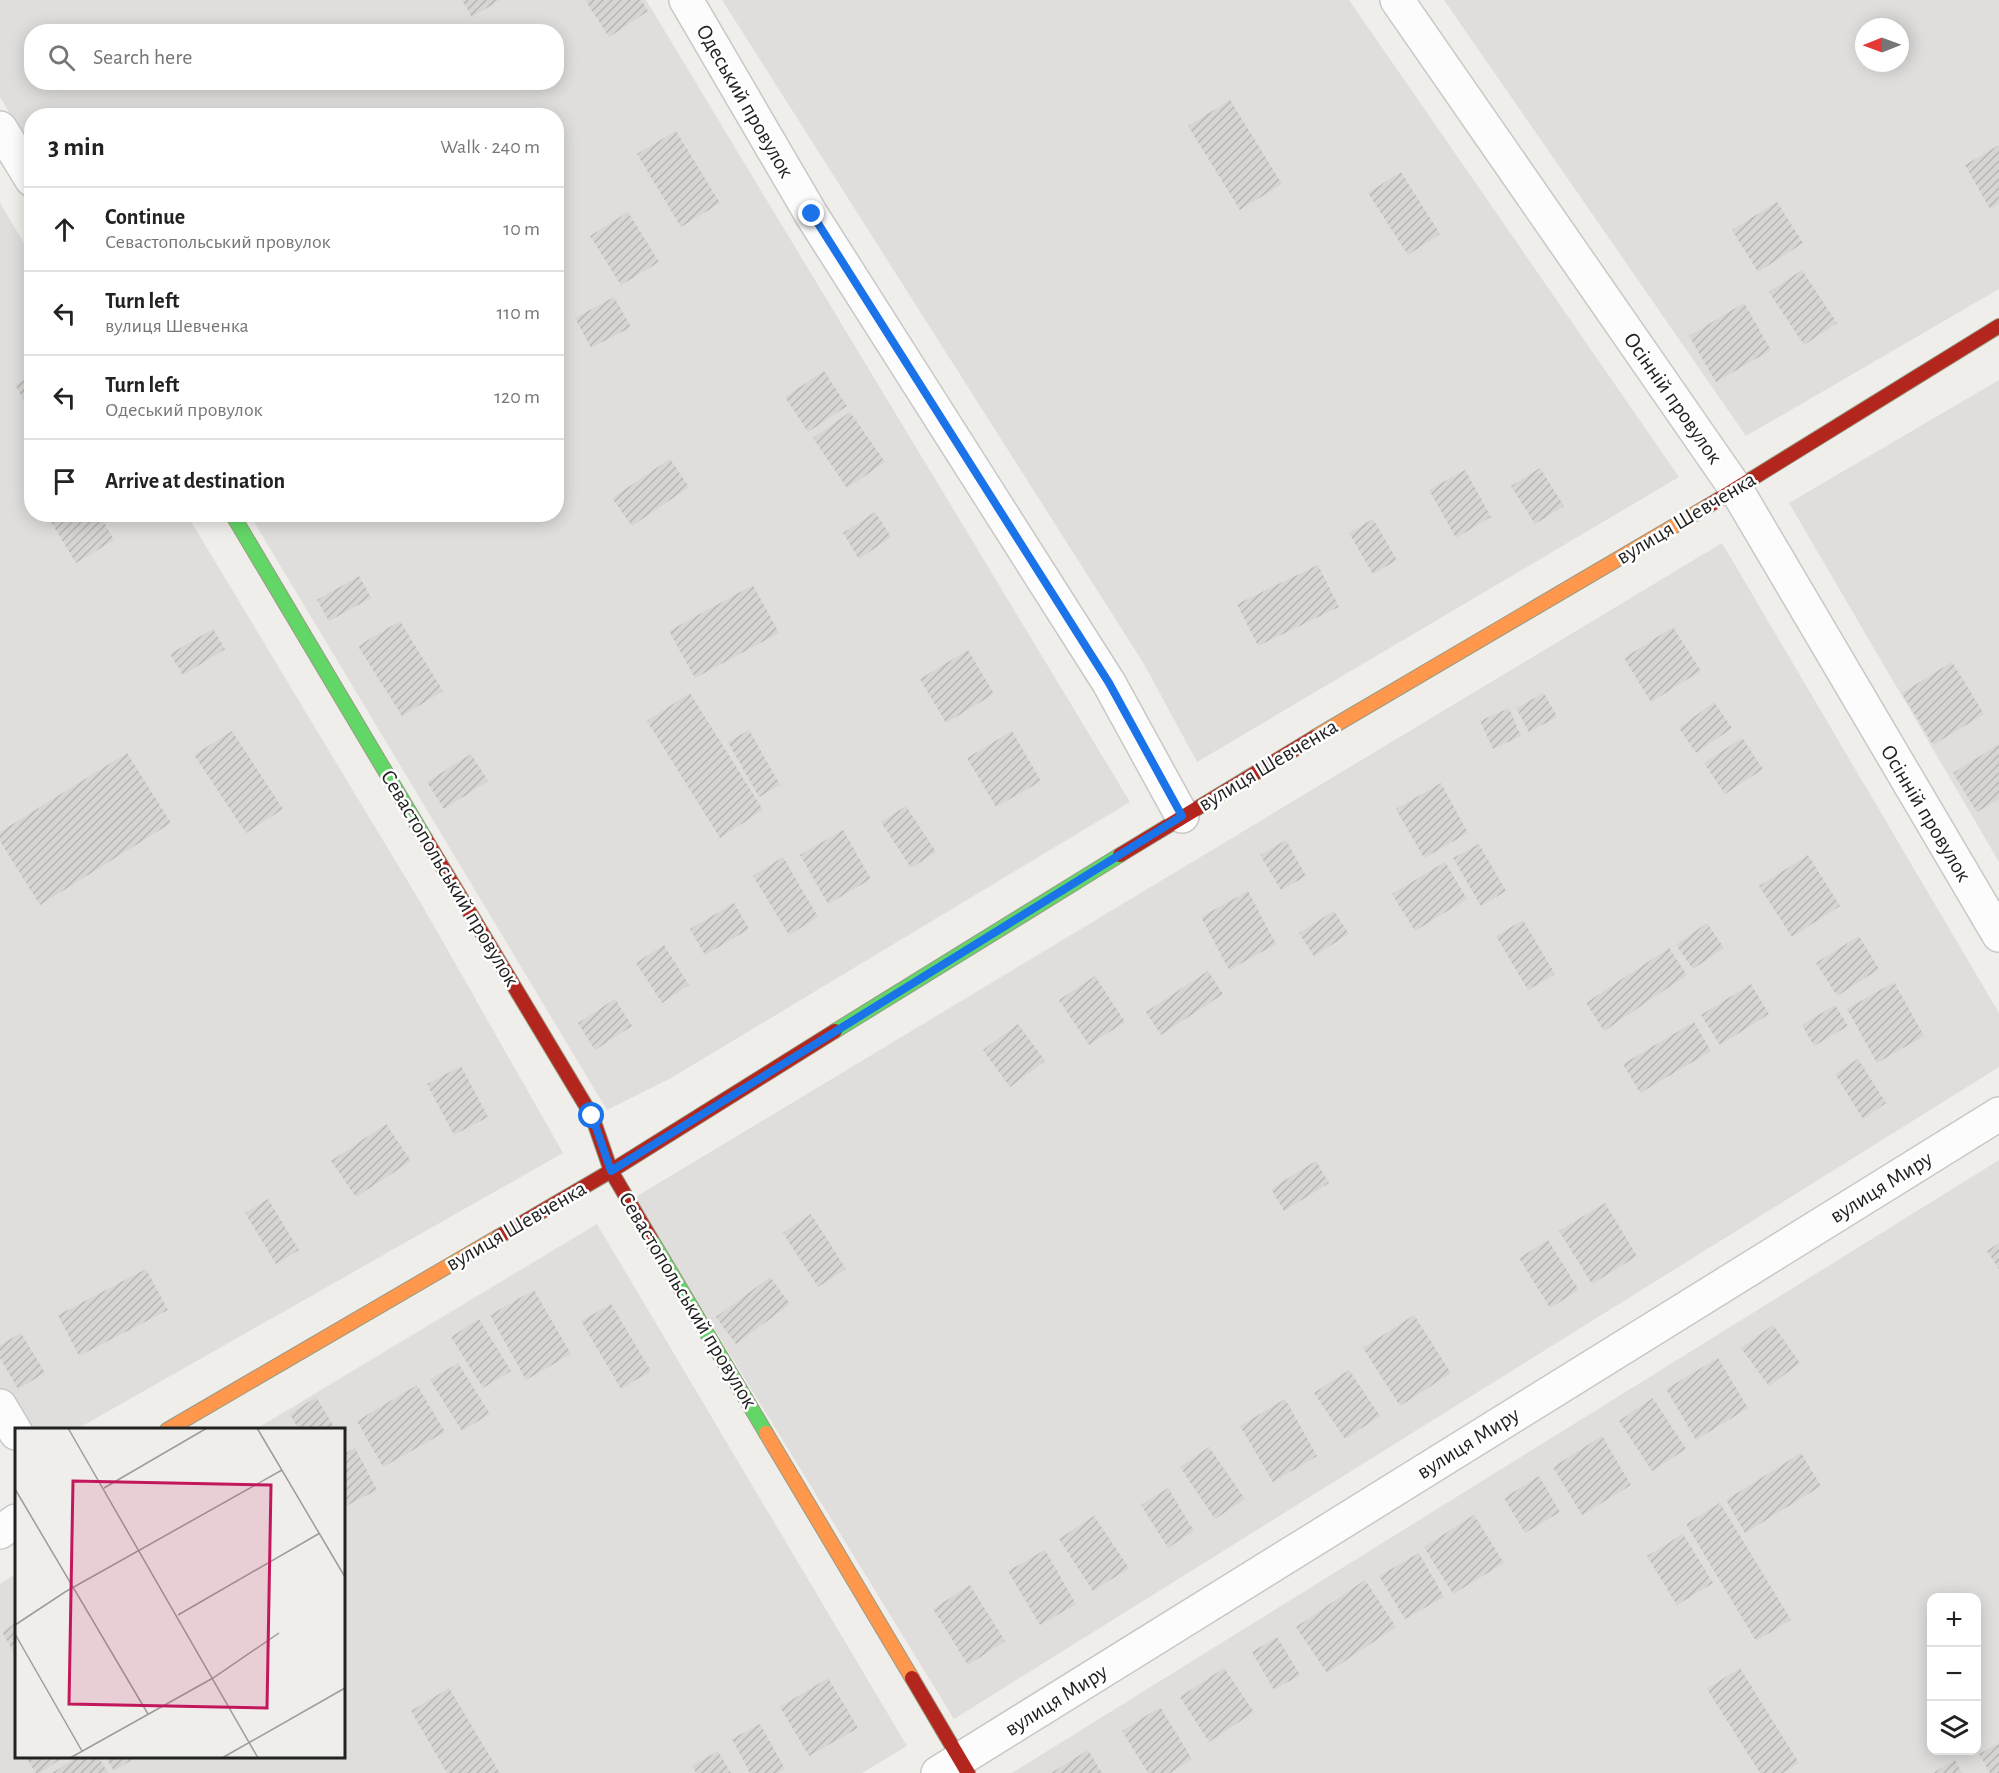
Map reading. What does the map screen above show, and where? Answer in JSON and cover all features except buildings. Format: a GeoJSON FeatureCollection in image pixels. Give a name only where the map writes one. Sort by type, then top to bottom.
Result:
{"type":"FeatureCollection","features":[{"type":"Feature","properties":{"kind":"street","name":"Одеський провулок"},"geometry":{"type":"LineString","coordinates":[[686,0],[812,214],[1109,683],[1182,816]]}},
{"type":"Feature","properties":{"kind":"street","name":"Осінній провулок"},"geometry":{"type":"LineString","coordinates":[[1397,0],[1736,489],[1999,935]]}},
{"type":"Feature","properties":{"kind":"street"},"geometry":{"type":"LineString","coordinates":[[0,128],[24,167]]}},
{"type":"Feature","properties":{"kind":"street","name":"вулиця Шевченка"},"geometry":{"type":"LineString","coordinates":[[170,1428],[611,1171],[1182,816],[1736,489],[1999,326]]}},
{"type":"Feature","properties":{"kind":"street","name":"Севастопольський провулок"},"geometry":{"type":"LineString","coordinates":[[237,522],[592,1116],[611,1171],[955,1768]]}},
{"type":"Feature","properties":{"kind":"street","name":"вулиця Миру"},"geometry":{"type":"LineString","coordinates":[[955,1768],[1999,1114]]}},
{"type":"Feature","properties":{"kind":"street"},"geometry":{"type":"LineString","coordinates":[[0,1406],[15,1431]]}},
{"type":"Feature","properties":{"kind":"street"},"geometry":{"type":"LineString","coordinates":[[0,1532],[15,1522]]}},
{"type":"Feature","properties":{"kind":"shaded area"},"geometry":{"type":"Polygon","coordinates":[[[0,0],[646,0],[1130,802],[671,1078],[607,1110],[254,522],[564,522],[564,108],[24,108],[24,138],[0,97],[0,0]]]}},
{"type":"Feature","properties":{"kind":"shaded area"},"geometry":{"type":"Polygon","coordinates":[[[722,0],[1349,0],[1679,477],[1197,762],[1144,664],[722,0]]]}},
{"type":"Feature","properties":{"kind":"shaded area"},"geometry":{"type":"Polygon","coordinates":[[[1444,0],[1999,0],[1999,289],[1746,436],[1444,0]]]}},
{"type":"Feature","properties":{"kind":"shaded area"},"geometry":{"type":"Polygon","coordinates":[[[0,203],[24,243],[24,522],[191,522],[422,905],[563,1153],[79,1428],[15,1429],[0,1409],[0,203]]]}},
{"type":"Feature","properties":{"kind":"shaded area"},"geometry":{"type":"Polygon","coordinates":[[[1999,380],[1999,862],[1789,503],[1999,380]]]}},
{"type":"Feature","properties":{"kind":"shaded area"},"geometry":{"type":"Polygon","coordinates":[[[1722,543],[1999,1013],[1999,1067],[954,1719],[634,1198],[1722,543]]]}},
{"type":"Feature","properties":{"kind":"shaded area"},"geometry":{"type":"Polygon","coordinates":[[[1999,1160],[1999,1773],[1012,1773],[1999,1160]]]}},
{"type":"Feature","properties":{"kind":"shaded area"},"geometry":{"type":"Polygon","coordinates":[[[597,1224],[907,1746],[862,1773],[0,1773],[0,1584],[15,1575],[15,1758],[345,1758],[345,1428],[258,1428],[597,1224]]]}},
{"type":"Feature","properties":{"kind":"traffic: fast"},"geometry":{"type":"LineString","coordinates":[[237,522],[425,838]]}},
{"type":"Feature","properties":{"kind":"traffic: fast"},"geometry":{"type":"LineString","coordinates":[[835,1031],[1120,855]]}},
{"type":"Feature","properties":{"kind":"traffic: fast"},"geometry":{"type":"LineString","coordinates":[[651,1239],[766,1433]]}},
{"type":"Feature","properties":{"kind":"traffic: slow"},"geometry":{"type":"LineString","coordinates":[[1315,737],[1708,506]]}},
{"type":"Feature","properties":{"kind":"traffic: slow"},"geometry":{"type":"LineString","coordinates":[[170,1428],[498,1237]]}},
{"type":"Feature","properties":{"kind":"traffic: slow"},"geometry":{"type":"LineString","coordinates":[[766,1433],[912,1678]]}},
{"type":"Feature","properties":{"kind":"traffic: jam"},"geometry":{"type":"LineString","coordinates":[[1708,506],[1999,326]]}},
{"type":"Feature","properties":{"kind":"traffic: jam"},"geometry":{"type":"LineString","coordinates":[[1120,855],[1315,737]]}},
{"type":"Feature","properties":{"kind":"traffic: jam"},"geometry":{"type":"LineString","coordinates":[[425,838],[592,1116],[611,1171],[651,1239]]}},
{"type":"Feature","properties":{"kind":"traffic: jam"},"geometry":{"type":"LineString","coordinates":[[498,1237],[611,1171],[835,1031]]}},
{"type":"Feature","properties":{"kind":"traffic: jam"},"geometry":{"type":"LineString","coordinates":[[912,1678],[968,1773]]}},
{"type":"Feature","properties":{"kind":"route"},"geometry":{"type":"LineString","coordinates":[[592,1116],[611,1171],[1182,816],[1109,683],[812,214]]}}]}
